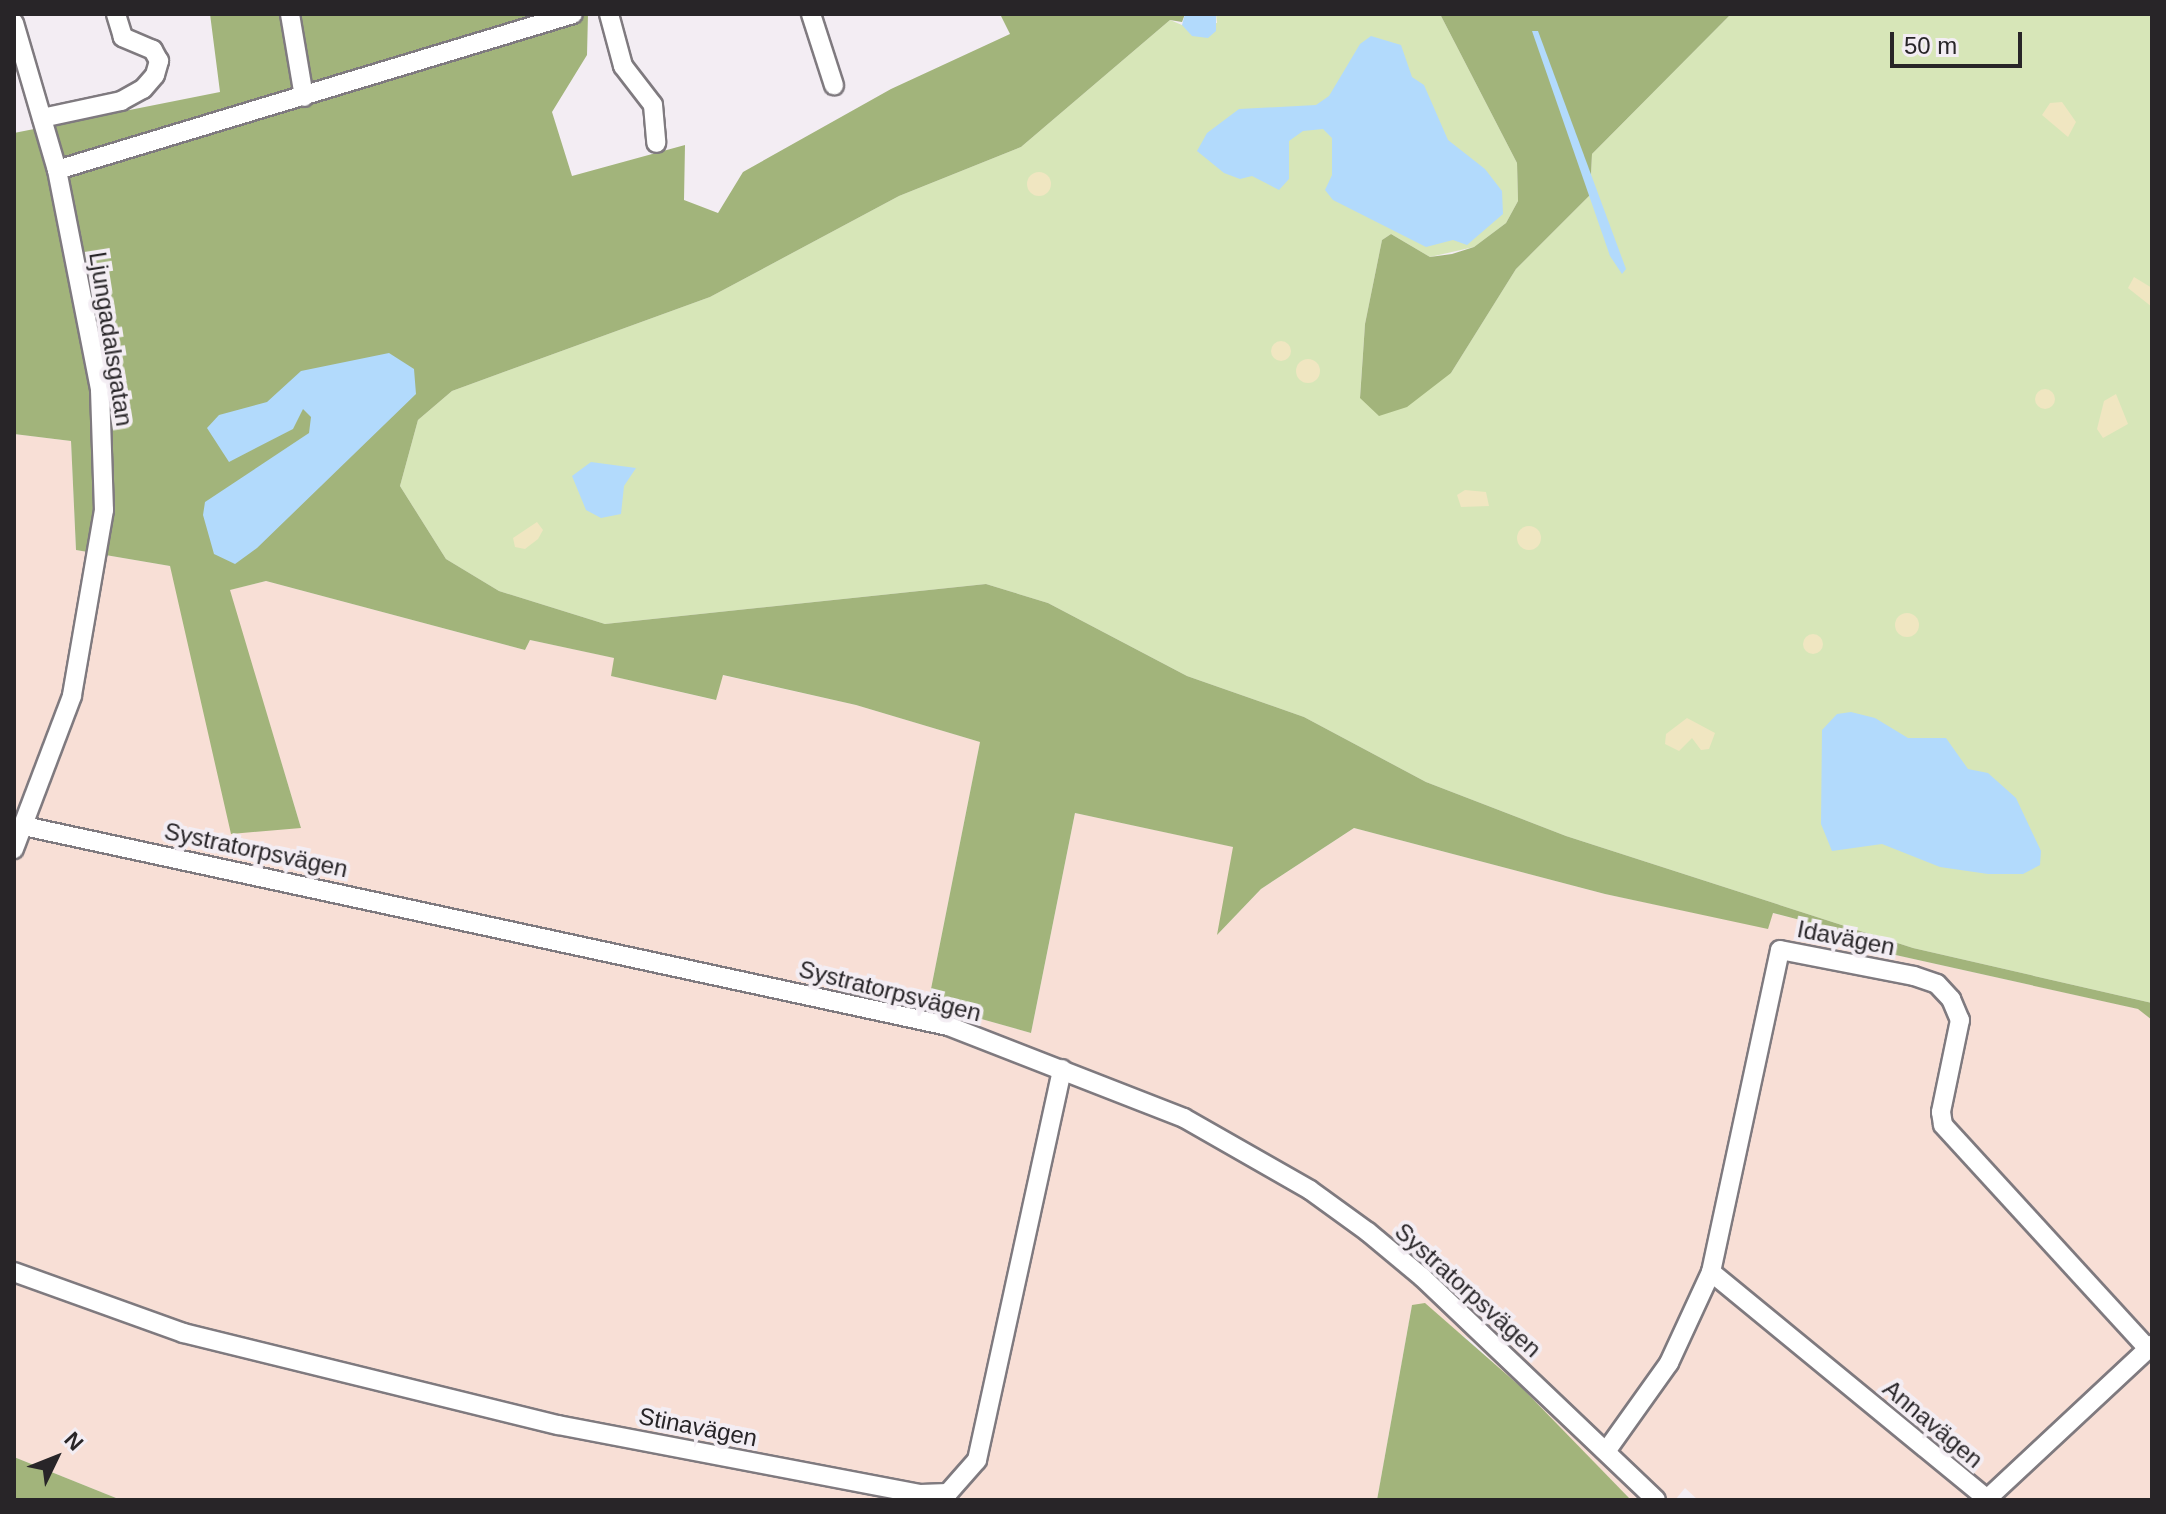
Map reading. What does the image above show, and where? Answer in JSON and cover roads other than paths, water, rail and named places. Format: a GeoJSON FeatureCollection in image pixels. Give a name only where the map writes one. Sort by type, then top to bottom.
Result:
{"type":"FeatureCollection","features":[{"type":"Feature","properties":{"kind":"street"},"geometry":{"type":"LineString","coordinates":[[42,118],[121,101],[143,89],[155,75],[159,61],[153,50],[123,37],[116,14]]}},
{"type":"Feature","properties":{"kind":"street"},"geometry":{"type":"LineString","coordinates":[[290,14],[304,97]]}},
{"type":"Feature","properties":{"kind":"street"},"geometry":{"type":"LineString","coordinates":[[57,170],[573,14]]}},
{"type":"Feature","properties":{"kind":"street"},"geometry":{"type":"LineString","coordinates":[[609,14],[623,66],[653,105],[656,143]]}},
{"type":"Feature","properties":{"kind":"street"},"geometry":{"type":"LineString","coordinates":[[811,14],[834,85]]}},
{"type":"Feature","properties":{"kind":"street","name":"Ljungadalsgatan"},"geometry":{"type":"LineString","coordinates":[[14,23],[57,170],[104,417],[104,510],[72,696],[14,849]]}},
{"type":"Feature","properties":{"kind":"street","name":"Systratorpsvägen"},"geometry":{"type":"LineString","coordinates":[[24,826],[933,1023],[1062,1069],[1184,1118],[1310,1190],[1422,1277],[1656,1500]]}},
{"type":"Feature","properties":{"kind":"street","name":"Idavägen"},"geometry":{"type":"LineString","coordinates":[[1607,1450],[1669,1363],[1711,1272],[1780,950],[1914,976],[1937,984],[1951,999],[1960,1020],[1941,1112],[1943,1125],[2150,1347]]}},
{"type":"Feature","properties":{"kind":"street","name":"Stinavägen"},"geometry":{"type":"LineString","coordinates":[[14,1272],[183,1333],[558,1425],[920,1494],[948,1493],[977,1460],[1062,1069]]}},
{"type":"Feature","properties":{"kind":"street","name":"Annavägen"},"geometry":{"type":"LineString","coordinates":[[1711,1272],[1987,1499],[2150,1347]]}},
{"type":"Feature","properties":{"kind":"water"},"geometry":{"type":"Polygon","coordinates":[[[1185,14],[1216,14],[1216,31],[1208,38],[1192,36],[1182,25],[1185,14]]]}},
{"type":"Feature","properties":{"kind":"water"},"geometry":{"type":"Polygon","coordinates":[[[1532,31],[1538,31],[1626,269],[1622,274],[1610,256],[1532,31]]]}},
{"type":"Feature","properties":{"kind":"water"},"geometry":{"type":"Polygon","coordinates":[[[1371,36],[1401,45],[1412,77],[1424,85],[1448,140],[1485,169],[1502,191],[1503,214],[1467,245],[1453,240],[1426,247],[1333,200],[1325,190],[1332,175],[1332,138],[1323,129],[1303,131],[1289,141],[1289,179],[1279,190],[1252,176],[1240,179],[1224,173],[1197,151],[1207,133],[1239,109],[1316,105],[1329,96],[1360,44],[1371,36]]]}},
{"type":"Feature","properties":{"kind":"water"},"geometry":{"type":"Polygon","coordinates":[[[389,353],[414,369],[416,394],[257,548],[235,564],[214,554],[203,515],[205,502],[309,433],[311,417],[303,409],[293,429],[229,462],[207,428],[219,415],[267,402],[301,371],[389,353]]]}},
{"type":"Feature","properties":{"kind":"water"},"geometry":{"type":"Polygon","coordinates":[[[591,462],[636,468],[624,486],[621,514],[601,518],[586,510],[572,476],[591,462]]]}},
{"type":"Feature","properties":{"kind":"water"},"geometry":{"type":"Polygon","coordinates":[[[1851,712],[1875,718],[1908,738],[1946,738],[1968,769],[1988,773],[2016,798],[2041,851],[2040,865],[2023,874],[1988,874],[1940,867],[1882,844],[1832,851],[1821,824],[1822,730],[1837,714],[1851,712]]]}}]}
